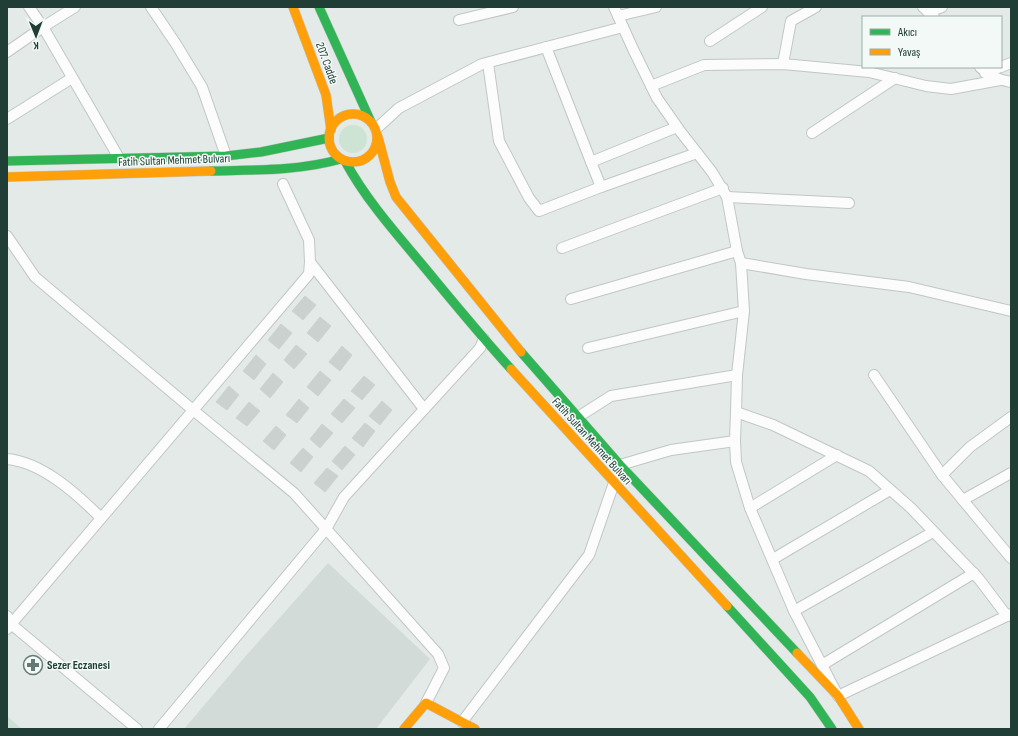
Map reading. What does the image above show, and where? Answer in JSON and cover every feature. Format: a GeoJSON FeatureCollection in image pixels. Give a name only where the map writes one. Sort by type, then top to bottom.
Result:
{"type":"FeatureCollection","features":[{"type":"Feature","properties":{"kind":"main road","name":"207. Cadde"},"geometry":{"type":"LineString","coordinates":[[293,7],[326,96],[330,134]]}},
{"type":"Feature","properties":{"kind":"main road","name":"207. Cadde"},"geometry":{"type":"LineString","coordinates":[[319,7],[375,129]]}},
{"type":"Feature","properties":{"kind":"main road"},"geometry":{"type":"LineString","coordinates":[[349,115],[365,117],[375,129],[377,145],[374,152],[368,158],[361,161],[353,163],[343,160],[330,146],[330,134],[335,123],[341,118],[349,115]]}},
{"type":"Feature","properties":{"kind":"main road","name":"Fatih Sultan Mehmet Bulvarı"},"geometry":{"type":"LineString","coordinates":[[375,129],[384,156],[389,182],[396,197],[526,358],[620,465],[838,696],[859,729]]}},
{"type":"Feature","properties":{"kind":"main road","name":"Fatih Sultan Mehmet Bulvarı"},"geometry":{"type":"LineString","coordinates":[[7,161],[226,156],[261,152],[330,134]]}},
{"type":"Feature","properties":{"kind":"main road","name":"Fatih Sultan Mehmet Bulvarı"},"geometry":{"type":"LineString","coordinates":[[7,177],[274,169],[343,160],[355,180],[384,219],[484,339],[810,697],[832,729]]}},
{"type":"Feature","properties":{"kind":"main road"},"geometry":{"type":"LineString","coordinates":[[404,729],[426,703],[475,729]]}},
{"type":"Feature","properties":{"kind":"street"},"geometry":{"type":"LineString","coordinates":[[29,7],[43,27],[119,158]]}},
{"type":"Feature","properties":{"kind":"street"},"geometry":{"type":"LineString","coordinates":[[7,52],[75,7]]}},
{"type":"Feature","properties":{"kind":"street"},"geometry":{"type":"LineString","coordinates":[[151,7],[202,87],[226,156]]}},
{"type":"Feature","properties":{"kind":"street"},"geometry":{"type":"LineString","coordinates":[[459,20],[513,7]]}},
{"type":"Feature","properties":{"kind":"street"},"geometry":{"type":"LineString","coordinates":[[656,7],[616,12],[657,98],[725,193],[743,278],[744,311],[736,375],[735,441],[736,462],[750,508],[794,611],[838,696],[1009,615],[974,573],[911,508],[869,471],[774,424],[736,412]]}},
{"type":"Feature","properties":{"kind":"street"},"geometry":{"type":"LineString","coordinates":[[710,41],[762,7]]}},
{"type":"Feature","properties":{"kind":"street"},"geometry":{"type":"LineString","coordinates":[[783,64],[792,21],[816,7]]}},
{"type":"Feature","properties":{"kind":"street"},"geometry":{"type":"LineString","coordinates":[[928,12],[942,7]]}},
{"type":"Feature","properties":{"kind":"street"},"geometry":{"type":"LineString","coordinates":[[375,129],[399,108],[482,64],[623,27]]}},
{"type":"Feature","properties":{"kind":"street"},"geometry":{"type":"LineString","coordinates":[[546,47],[601,187]]}},
{"type":"Feature","properties":{"kind":"street"},"geometry":{"type":"LineString","coordinates":[[488,62],[499,141],[528,198],[539,211],[697,153]]}},
{"type":"Feature","properties":{"kind":"street"},"geometry":{"type":"LineString","coordinates":[[651,86],[704,65],[783,64],[869,72],[926,86],[951,89],[1000,80]]}},
{"type":"Feature","properties":{"kind":"street"},"geometry":{"type":"LineString","coordinates":[[983,70],[994,68]]}},
{"type":"Feature","properties":{"kind":"street"},"geometry":{"type":"LineString","coordinates":[[983,70],[1000,80],[1011,82]]}},
{"type":"Feature","properties":{"kind":"street"},"geometry":{"type":"LineString","coordinates":[[7,119],[72,78]]}},
{"type":"Feature","properties":{"kind":"street"},"geometry":{"type":"LineString","coordinates":[[812,134],[895,78]]}},
{"type":"Feature","properties":{"kind":"street"},"geometry":{"type":"LineString","coordinates":[[591,162],[677,127]]}},
{"type":"Feature","properties":{"kind":"street"},"geometry":{"type":"LineString","coordinates":[[137,729],[8,623],[101,518],[309,274],[309,240],[283,184]]}},
{"type":"Feature","properties":{"kind":"street"},"geometry":{"type":"LineString","coordinates":[[562,248],[725,193],[849,202]]}},
{"type":"Feature","properties":{"kind":"street"},"geometry":{"type":"LineString","coordinates":[[7,236],[35,277],[294,494],[326,528],[438,654],[444,668],[426,703]]}},
{"type":"Feature","properties":{"kind":"street"},"geometry":{"type":"LineString","coordinates":[[570,299],[737,252]]}},
{"type":"Feature","properties":{"kind":"street"},"geometry":{"type":"LineString","coordinates":[[310,262],[424,409]]}},
{"type":"Feature","properties":{"kind":"street"},"geometry":{"type":"LineString","coordinates":[[740,263],[806,274],[909,287],[1011,312]]}},
{"type":"Feature","properties":{"kind":"street"},"geometry":{"type":"LineString","coordinates":[[588,348],[744,311]]}},
{"type":"Feature","properties":{"kind":"street"},"geometry":{"type":"LineString","coordinates":[[159,729],[326,528],[344,497],[480,348],[484,339]]}},
{"type":"Feature","properties":{"kind":"street"},"geometry":{"type":"LineString","coordinates":[[578,417],[611,396],[736,375]]}},
{"type":"Feature","properties":{"kind":"street"},"geometry":{"type":"LineString","coordinates":[[874,375],[942,475],[1011,558]]}},
{"type":"Feature","properties":{"kind":"street"},"geometry":{"type":"LineString","coordinates":[[942,475],[970,447],[1011,417]]}},
{"type":"Feature","properties":{"kind":"street"},"geometry":{"type":"LineString","coordinates":[[620,465],[671,450],[735,441]]}},
{"type":"Feature","properties":{"kind":"street"},"geometry":{"type":"LineString","coordinates":[[750,508],[837,455]]}},
{"type":"Feature","properties":{"kind":"street"},"geometry":{"type":"LineString","coordinates":[[7,459],[18,460],[48,474],[78,496],[101,518]]}},
{"type":"Feature","properties":{"kind":"street"},"geometry":{"type":"LineString","coordinates":[[963,500],[1011,473]]}},
{"type":"Feature","properties":{"kind":"street"},"geometry":{"type":"LineString","coordinates":[[462,722],[589,555],[614,483]]}},
{"type":"Feature","properties":{"kind":"street"},"geometry":{"type":"LineString","coordinates":[[773,559],[890,490]]}},
{"type":"Feature","properties":{"kind":"street"},"geometry":{"type":"LineString","coordinates":[[794,611],[933,532]]}},
{"type":"Feature","properties":{"kind":"street"},"geometry":{"type":"LineString","coordinates":[[822,665],[974,573]]}},
{"type":"Feature","properties":{"kind":"shaded area"},"geometry":{"type":"Polygon","coordinates":[[[328,563],[430,659],[376,729],[184,729],[244,658],[328,563]]]}},
{"type":"Feature","properties":{"kind":"green space"},"geometry":{"type":"Polygon","coordinates":[[[353,125],[363,129],[367,139],[363,149],[353,153],[343,149],[339,139],[343,129],[353,125]]]}},
{"type":"Feature","properties":{"kind":"green space"},"geometry":{"type":"Polygon","coordinates":[[[7,716],[22,729],[7,729],[7,716]]]}},
{"type":"Feature","properties":{"kind":"building"},"geometry":{"type":"Polygon","coordinates":[[[305,296],[316,305],[303,320],[292,311],[305,296]]]}},
{"type":"Feature","properties":{"kind":"building"},"geometry":{"type":"Polygon","coordinates":[[[320,317],[331,326],[318,342],[307,333],[320,317]]]}},
{"type":"Feature","properties":{"kind":"building"},"geometry":{"type":"Polygon","coordinates":[[[281,324],[292,333],[279,349],[268,340],[281,324]]]}},
{"type":"Feature","properties":{"kind":"building"},"geometry":{"type":"Polygon","coordinates":[[[296,345],[307,354],[294,369],[284,360],[296,345]]]}},
{"type":"Feature","properties":{"kind":"building"},"geometry":{"type":"Polygon","coordinates":[[[342,346],[352,355],[340,371],[329,362],[342,346]]]}},
{"type":"Feature","properties":{"kind":"building"},"geometry":{"type":"Polygon","coordinates":[[[256,355],[266,364],[254,380],[243,371],[256,355]]]}},
{"type":"Feature","properties":{"kind":"building"},"geometry":{"type":"Polygon","coordinates":[[[320,371],[331,380],[318,396],[307,387],[320,371]]]}},
{"type":"Feature","properties":{"kind":"building"},"geometry":{"type":"Polygon","coordinates":[[[273,373],[283,382],[270,398],[260,389],[273,373]]]}},
{"type":"Feature","properties":{"kind":"building"},"geometry":{"type":"Polygon","coordinates":[[[364,376],[375,385],[362,400],[351,391],[364,376]]]}},
{"type":"Feature","properties":{"kind":"building"},"geometry":{"type":"Polygon","coordinates":[[[229,386],[239,395],[227,410],[216,402],[229,386]]]}},
{"type":"Feature","properties":{"kind":"building"},"geometry":{"type":"Polygon","coordinates":[[[299,399],[309,408],[297,423],[286,415],[299,399]]]}},
{"type":"Feature","properties":{"kind":"building"},"geometry":{"type":"Polygon","coordinates":[[[344,399],[355,408],[342,423],[331,414],[344,399]]]}},
{"type":"Feature","properties":{"kind":"building"},"geometry":{"type":"Polygon","coordinates":[[[382,401],[392,410],[380,425],[369,416],[382,401]]]}},
{"type":"Feature","properties":{"kind":"building"},"geometry":{"type":"Polygon","coordinates":[[[249,402],[260,411],[247,426],[236,418],[249,402]]]}},
{"type":"Feature","properties":{"kind":"building"},"geometry":{"type":"Polygon","coordinates":[[[365,423],[375,431],[363,447],[352,438],[365,423]]]}},
{"type":"Feature","properties":{"kind":"building"},"geometry":{"type":"Polygon","coordinates":[[[322,424],[333,433],[320,448],[310,439],[322,424]]]}},
{"type":"Feature","properties":{"kind":"building"},"geometry":{"type":"Polygon","coordinates":[[[276,426],[286,435],[274,450],[263,441],[276,426]]]}},
{"type":"Feature","properties":{"kind":"building"},"geometry":{"type":"Polygon","coordinates":[[[345,446],[355,455],[342,470],[332,461],[345,446]]]}},
{"type":"Feature","properties":{"kind":"building"},"geometry":{"type":"Polygon","coordinates":[[[303,448],[313,457],[301,472],[290,463],[303,448]]]}},
{"type":"Feature","properties":{"kind":"building"},"geometry":{"type":"Polygon","coordinates":[[[327,468],[338,476],[325,492],[314,483],[327,468]]]}},
{"type":"Feature","properties":{"kind":"traffic: fast"},"geometry":{"type":"LineString","coordinates":[[319,7],[371,122]]}},
{"type":"Feature","properties":{"kind":"traffic: fast"},"geometry":{"type":"LineString","coordinates":[[7,161],[226,156],[261,152],[329,138]]}},
{"type":"Feature","properties":{"kind":"traffic: fast"},"geometry":{"type":"LineString","coordinates":[[211,171],[293,168],[341,159]]}},
{"type":"Feature","properties":{"kind":"traffic: fast"},"geometry":{"type":"LineString","coordinates":[[345,161],[370,201],[511,369]]}},
{"type":"Feature","properties":{"kind":"traffic: fast"},"geometry":{"type":"LineString","coordinates":[[521,352],[620,465],[797,653]]}},
{"type":"Feature","properties":{"kind":"traffic: fast"},"geometry":{"type":"LineString","coordinates":[[727,606],[810,697],[832,729]]}},
{"type":"Feature","properties":{"kind":"traffic: slow"},"geometry":{"type":"LineString","coordinates":[[293,7],[326,95],[331,130]]}},
{"type":"Feature","properties":{"kind":"traffic: slow"},"geometry":{"type":"LineString","coordinates":[[348,114],[358,114],[370,121],[377,133],[377,138],[377,143],[370,155],[358,162],[348,162],[340,158],[333,151],[329,143],[329,133],[333,125],[340,118],[348,114]]}},
{"type":"Feature","properties":{"kind":"traffic: slow"},"geometry":{"type":"LineString","coordinates":[[378,137],[390,182],[396,197],[521,352]]}},
{"type":"Feature","properties":{"kind":"traffic: slow"},"geometry":{"type":"LineString","coordinates":[[7,177],[211,171]]}},
{"type":"Feature","properties":{"kind":"traffic: slow"},"geometry":{"type":"LineString","coordinates":[[511,369],[727,606]]}},
{"type":"Feature","properties":{"kind":"traffic: slow"},"geometry":{"type":"LineString","coordinates":[[797,653],[838,696],[859,729]]}},
{"type":"Feature","properties":{"kind":"traffic: slow"},"geometry":{"type":"LineString","coordinates":[[404,729],[426,703],[475,729]]}},
{"type":"Feature","properties":{"kind":"place","name":"Sezer Eczanesi"},"geometry":{"type":"Point","coordinates":[33,665]}}]}
